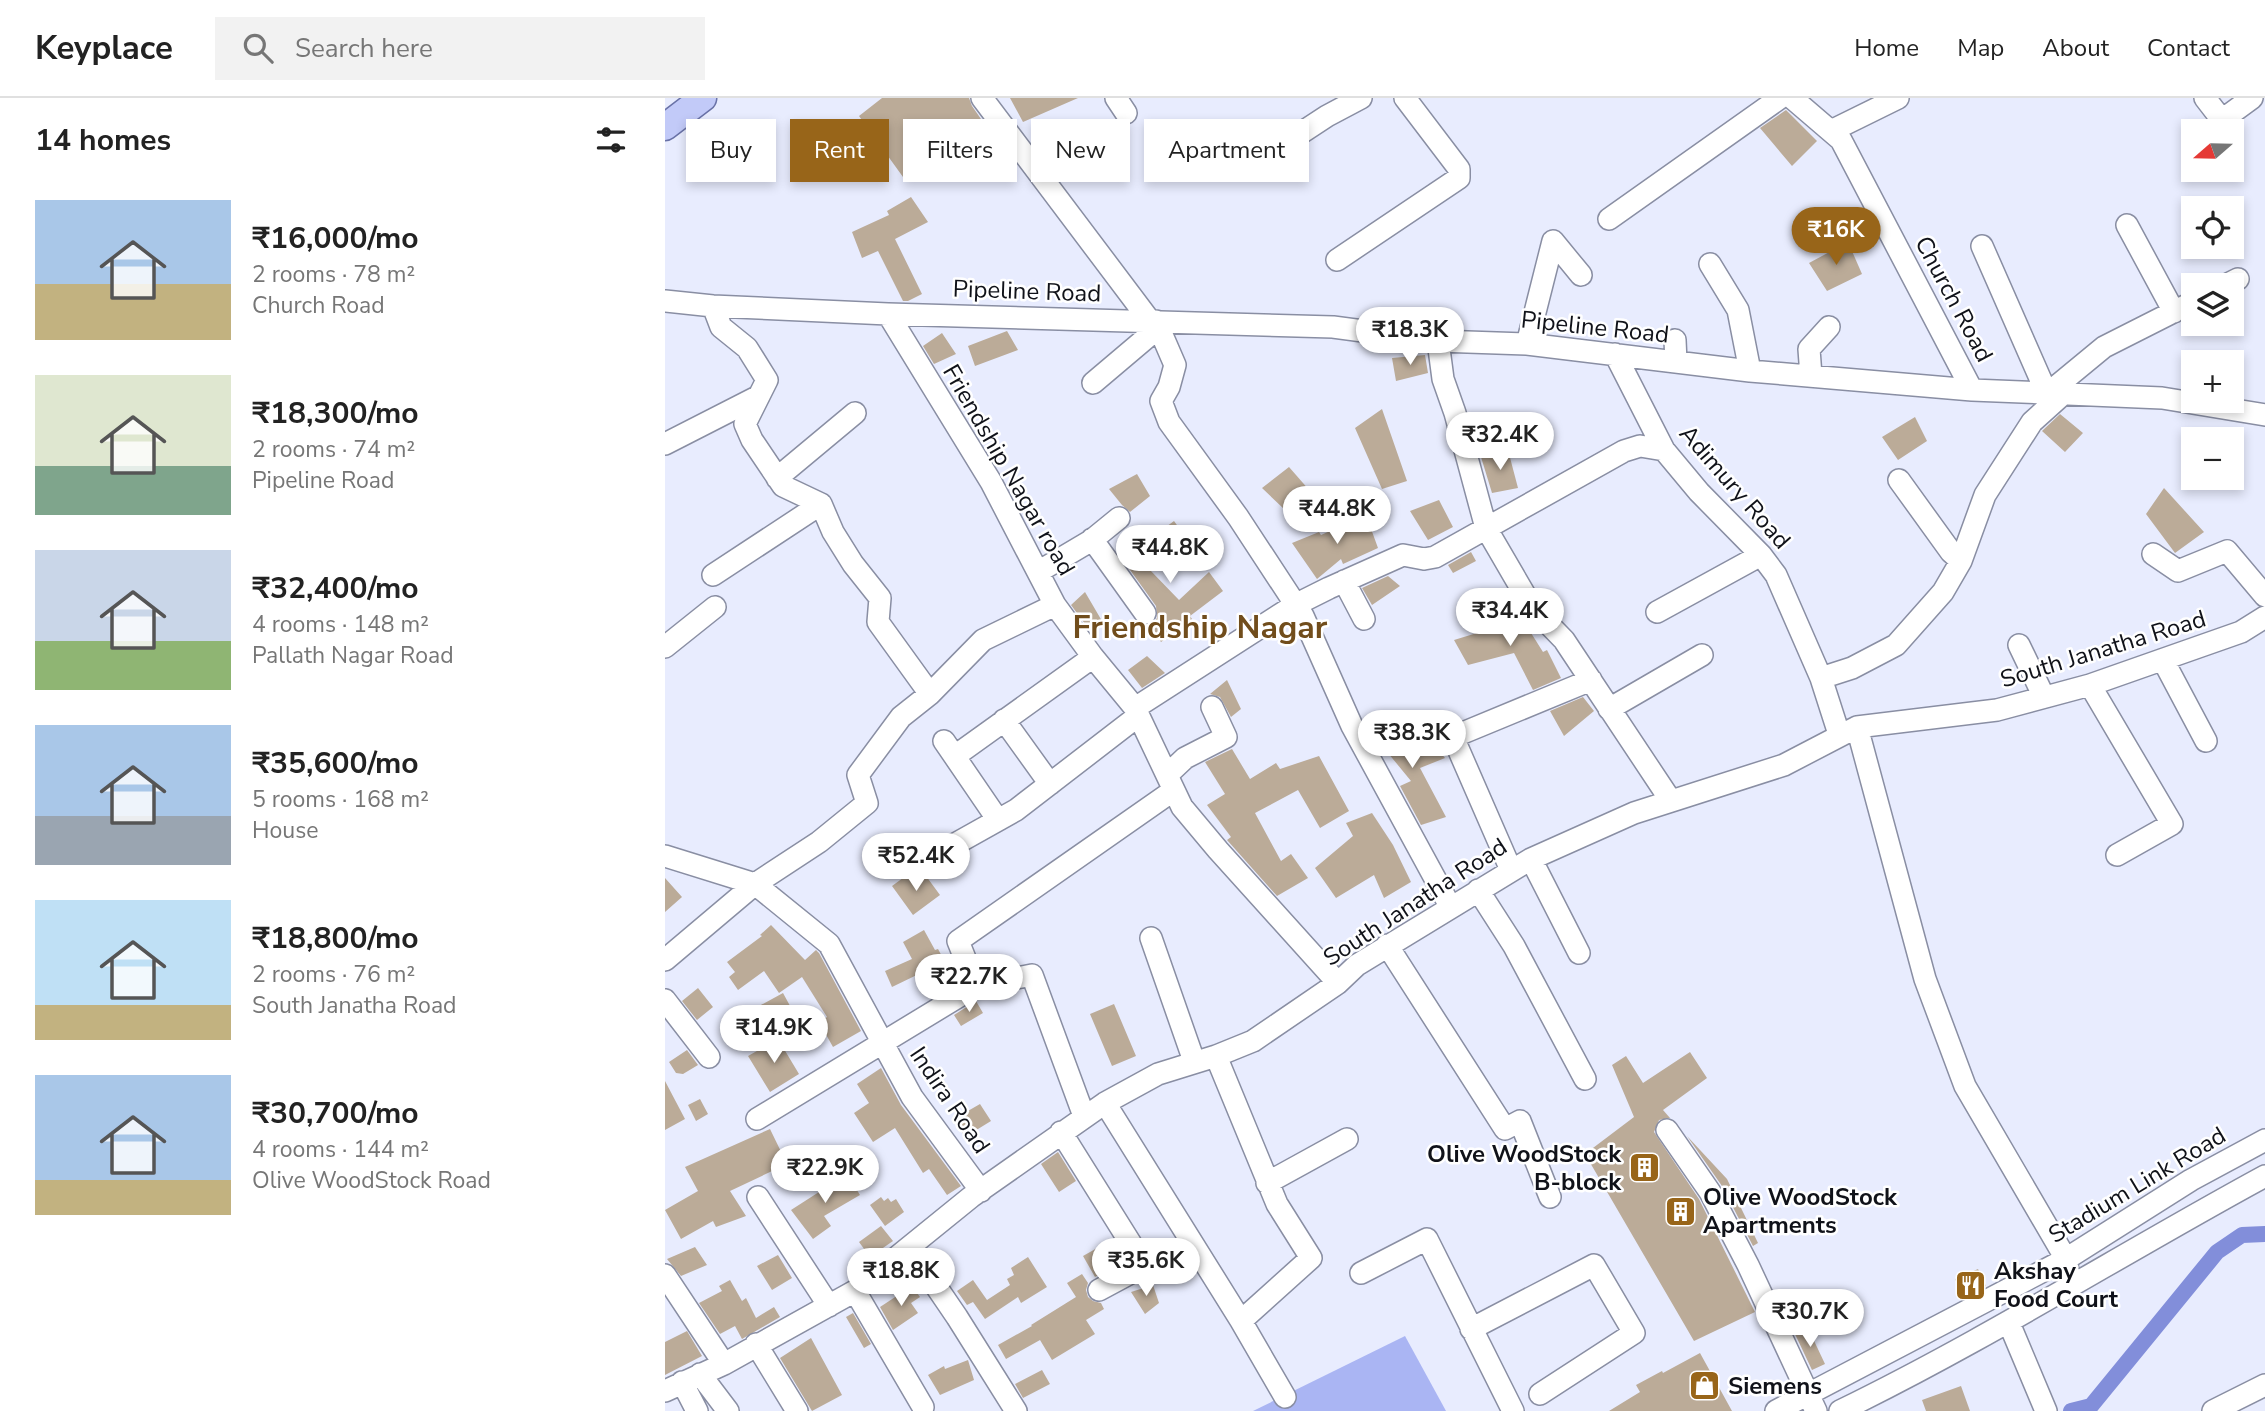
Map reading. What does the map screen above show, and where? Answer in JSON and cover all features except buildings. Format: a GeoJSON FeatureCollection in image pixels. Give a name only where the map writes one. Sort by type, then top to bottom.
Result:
{"type":"FeatureCollection","features":[{"type":"Feature","properties":{"kind":"main road"},"geometry":{"type":"LineString","coordinates":[[665,127],[703,98]]}},
{"type":"Feature","properties":{"kind":"street"},"geometry":{"type":"LineString","coordinates":[[982,98],[1155,323],[1175,365],[1169,387],[1161,401],[1170,422],[1238,517],[1303,616],[1352,726],[1450,906]]}},
{"type":"Feature","properties":{"kind":"street"},"geometry":{"type":"LineString","coordinates":[[1309,128],[1361,98]]}},
{"type":"Feature","properties":{"kind":"street"},"geometry":{"type":"LineString","coordinates":[[1337,260],[1459,178],[1459,169],[1405,98]]}},
{"type":"Feature","properties":{"kind":"street"},"geometry":{"type":"LineString","coordinates":[[1609,219],[1780,98]]}},
{"type":"Feature","properties":{"kind":"street","name":"Church Road"},"geometry":{"type":"LineString","coordinates":[[1792,98],[1841,140],[1972,390]]}},
{"type":"Feature","properties":{"kind":"street"},"geometry":{"type":"LineString","coordinates":[[1831,131],[1898,98]]}},
{"type":"Feature","properties":{"kind":"street"},"geometry":{"type":"LineString","coordinates":[[2205,98],[2222,120],[2245,100]]}},
{"type":"Feature","properties":{"kind":"street"},"geometry":{"type":"LineString","coordinates":[[2127,225],[2181,304]]}},
{"type":"Feature","properties":{"kind":"street"},"geometry":{"type":"LineString","coordinates":[[1527,344],[1553,241],[1581,275]]}},
{"type":"Feature","properties":{"kind":"street"},"geometry":{"type":"LineString","coordinates":[[1982,246],[2055,395]]}},
{"type":"Feature","properties":{"kind":"street"},"geometry":{"type":"LineString","coordinates":[[1710,264],[1738,310],[1751,371]]}},
{"type":"Feature","properties":{"kind":"street","name":"Pipeline Road"},"geometry":{"type":"LineString","coordinates":[[665,302],[887,313],[1333,327],[1438,341],[1527,344],[1751,371],[1972,390],[2162,398],[2265,415]]}},
{"type":"Feature","properties":{"kind":"street"},"geometry":{"type":"LineString","coordinates":[[713,306],[721,327],[747,348],[767,380],[745,424],[752,440],[783,486],[821,505],[833,532],[853,564],[880,598],[878,622],[930,694]]}},
{"type":"Feature","properties":{"kind":"street"},"geometry":{"type":"LineString","coordinates":[[1821,678],[1852,668],[1896,645],[1943,592],[1961,561],[1985,495],[2032,422],[2055,395],[2104,347],[2181,308]]}},
{"type":"Feature","properties":{"kind":"street","name":"Friendship Nagar road"},"geometry":{"type":"LineString","coordinates":[[887,313],[991,482],[1055,605],[1136,712],[1182,807],[1338,983]]}},
{"type":"Feature","properties":{"kind":"street"},"geometry":{"type":"LineString","coordinates":[[1093,383],[1155,323]]}},
{"type":"Feature","properties":{"kind":"street"},"geometry":{"type":"LineString","coordinates":[[1811,376],[1809,349],[1829,327]]}},
{"type":"Feature","properties":{"kind":"street"},"geometry":{"type":"LineString","coordinates":[[1675,340],[1676,362]]}},
{"type":"Feature","properties":{"kind":"street"},"geometry":{"type":"LineString","coordinates":[[1438,341],[1443,379],[1455,413],[1486,528],[1532,607],[1564,640],[1671,801]]}},
{"type":"Feature","properties":{"kind":"street","name":"Adimury Road"},"geometry":{"type":"LineString","coordinates":[[1615,355],[1664,450],[1699,492],[1761,555],[1776,575],[1821,678],[1848,731],[1925,979],[1965,1086],[2066,1259]]}},
{"type":"Feature","properties":{"kind":"street"},"geometry":{"type":"LineString","coordinates":[[665,444],[759,396]]}},
{"type":"Feature","properties":{"kind":"street"},"geometry":{"type":"LineString","coordinates":[[777,478],[855,413]]}},
{"type":"Feature","properties":{"kind":"street"},"geometry":{"type":"LineString","coordinates":[[916,866],[1016,810],[1136,712],[1295,605],[1403,555],[1424,559],[1435,557],[1624,451],[1640,446],[1664,450]]}},
{"type":"Feature","properties":{"kind":"street"},"geometry":{"type":"LineString","coordinates":[[1899,480],[1951,552],[1961,561]]}},
{"type":"Feature","properties":{"kind":"street"},"geometry":{"type":"LineString","coordinates":[[713,575],[821,505]]}},
{"type":"Feature","properties":{"kind":"street"},"geometry":{"type":"LineString","coordinates":[[1038,572],[1092,539],[1119,518]]}},
{"type":"Feature","properties":{"kind":"street"},"geometry":{"type":"LineString","coordinates":[[1092,539],[1145,613]]}},
{"type":"Feature","properties":{"kind":"street"},"geometry":{"type":"LineString","coordinates":[[2153,554],[2178,570],[2227,551],[2265,596]]}},
{"type":"Feature","properties":{"kind":"street"},"geometry":{"type":"LineString","coordinates":[[1657,612],[1761,555]]}},
{"type":"Feature","properties":{"kind":"street"},"geometry":{"type":"LineString","coordinates":[[1343,581],[1364,619]]}},
{"type":"Feature","properties":{"kind":"street"},"geometry":{"type":"LineString","coordinates":[[665,960],[755,884],[819,842],[867,803],[858,775],[901,717],[930,694],[983,640],[1055,605]]}},
{"type":"Feature","properties":{"kind":"street"},"geometry":{"type":"LineString","coordinates":[[665,648],[715,607]]}},
{"type":"Feature","properties":{"kind":"street","name":"South Janatha Road"},"geometry":{"type":"LineString","coordinates":[[682,1382],[724,1364],[855,1290],[981,1191],[1105,1103],[1159,1074],[1254,1041],[1338,983],[1357,965],[1387,945],[1531,859],[1634,813],[1784,765],[1848,731],[1997,710],[2090,685],[2241,632],[2265,617]]}},
{"type":"Feature","properties":{"kind":"street"},"geometry":{"type":"LineString","coordinates":[[2019,645],[2044,697]]}},
{"type":"Feature","properties":{"kind":"street"},"geometry":{"type":"LineString","coordinates":[[1609,709],[1702,654]]}},
{"type":"Feature","properties":{"kind":"street"},"geometry":{"type":"LineString","coordinates":[[998,820],[949,748],[1004,720],[1093,657]]}},
{"type":"Feature","properties":{"kind":"street"},"geometry":{"type":"LineString","coordinates":[[2163,660],[2206,741]]}},
{"type":"Feature","properties":{"kind":"street"},"geometry":{"type":"LineString","coordinates":[[1511,870],[1453,737],[1591,680]]}},
{"type":"Feature","properties":{"kind":"street"},"geometry":{"type":"LineString","coordinates":[[2090,685],[2172,824],[2117,855]]}},
{"type":"Feature","properties":{"kind":"street"},"geometry":{"type":"LineString","coordinates":[[976,986],[958,941],[1170,782],[1185,758],[1226,737],[1212,707]]}},
{"type":"Feature","properties":{"kind":"street"},"geometry":{"type":"LineString","coordinates":[[1004,720],[1049,784]]}},
{"type":"Feature","properties":{"kind":"street","name":"Indira Road"},"geometry":{"type":"LineString","coordinates":[[665,856],[755,884],[829,944],[912,1097],[981,1191]]}},
{"type":"Feature","properties":{"kind":"street"},"geometry":{"type":"LineString","coordinates":[[1531,859],[1579,953]]}},
{"type":"Feature","properties":{"kind":"street"},"geometry":{"type":"LineString","coordinates":[[1478,890],[1514,946],[1585,1079]]}},
{"type":"Feature","properties":{"kind":"street"},"geometry":{"type":"LineString","coordinates":[[1151,938],[1194,1061]]}},
{"type":"Feature","properties":{"kind":"street"},"geometry":{"type":"LineString","coordinates":[[1387,945],[1505,1129],[1520,1121],[1550,1197]]}},
{"type":"Feature","properties":{"kind":"street"},"geometry":{"type":"LineString","coordinates":[[757,1119],[976,986],[1032,975],[1084,1116]]}},
{"type":"Feature","properties":{"kind":"street"},"geometry":{"type":"LineString","coordinates":[[665,1000],[709,1057]]}},
{"type":"Feature","properties":{"kind":"street"},"geometry":{"type":"LineString","coordinates":[[1216,1056],[1267,1183],[1311,1258],[1241,1321]]}},
{"type":"Feature","properties":{"kind":"street"},"geometry":{"type":"LineString","coordinates":[[1105,1103],[1241,1321],[1285,1397]]}},
{"type":"Feature","properties":{"kind":"street"},"geometry":{"type":"LineString","coordinates":[[1667,1130],[1710,1192],[1748,1265],[1812,1403]]}},
{"type":"Feature","properties":{"kind":"street"},"geometry":{"type":"LineString","coordinates":[[1061,1132],[1143,1263],[1140,1268],[1099,1290]]}},
{"type":"Feature","properties":{"kind":"street"},"geometry":{"type":"LineString","coordinates":[[1267,1183],[1347,1139]]}},
{"type":"Feature","properties":{"kind":"street","name":"Stadium Link Road"},"geometry":{"type":"LineString","coordinates":[[1776,1411],[1812,1403],[2066,1259],[2191,1181],[2265,1140]]}},
{"type":"Feature","properties":{"kind":"street"},"geometry":{"type":"LineString","coordinates":[[1840,1411],[2011,1329],[2152,1237],[2265,1176]]}},
{"type":"Feature","properties":{"kind":"street"},"geometry":{"type":"LineString","coordinates":[[758,1197],[829,1306]]}},
{"type":"Feature","properties":{"kind":"street"},"geometry":{"type":"LineString","coordinates":[[1361,1273],[1427,1239],[1471,1329],[1515,1411],[1546,1403],[1634,1333],[1594,1265],[1471,1329]]}},
{"type":"Feature","properties":{"kind":"street"},"geometry":{"type":"LineString","coordinates":[[910,1248],[1016,1411]]}},
{"type":"Feature","properties":{"kind":"street"},"geometry":{"type":"LineString","coordinates":[[2066,1259],[2071,1288]]}},
{"type":"Feature","properties":{"kind":"street"},"geometry":{"type":"LineString","coordinates":[[665,1275],[724,1364]]}},
{"type":"Feature","properties":{"kind":"street"},"geometry":{"type":"LineString","coordinates":[[855,1290],[923,1407]]}},
{"type":"Feature","properties":{"kind":"street"},"geometry":{"type":"LineString","coordinates":[[2011,1329],[2046,1411]]}},
{"type":"Feature","properties":{"kind":"street"},"geometry":{"type":"LineString","coordinates":[[756,1344],[797,1411]]}},
{"type":"Feature","properties":{"kind":"street"},"geometry":{"type":"LineString","coordinates":[[682,1382],[697,1411]]}},
{"type":"Feature","properties":{"kind":"street"},"geometry":{"type":"LineString","coordinates":[[682,1382],[728,1411]]}},
{"type":"Feature","properties":{"kind":"street"},"geometry":{"type":"LineString","coordinates":[[2213,1411],[2265,1385]]}},
{"type":"Feature","properties":{"kind":"shaded area"},"geometry":{"type":"Polygon","coordinates":[[[1405,1336],[1446,1411],[1253,1411],[1405,1336]]]}},
{"type":"Feature","properties":{"kind":"waterway"},"geometry":{"type":"LineString","coordinates":[[2071,1411],[2091,1406],[2217,1252],[2242,1235],[2265,1234]]}},
{"type":"Feature","properties":{"kind":"place","name":"Olive WoodStock B-block"},"geometry":{"type":"Point","coordinates":[1644,1168]}},
{"type":"Feature","properties":{"kind":"place","name":"Olive WoodStock Apartments"},"geometry":{"type":"Point","coordinates":[1680,1211]}},
{"type":"Feature","properties":{"kind":"place","name":"Akshay Food Court"},"geometry":{"type":"Point","coordinates":[1971,1285]}},
{"type":"Feature","properties":{"kind":"place","name":"Siemens"},"geometry":{"type":"Point","coordinates":[1705,1386]}},
{"type":"Feature","properties":{"kind":"district","name":"Friendship Nagar"},"geometry":{"type":"Point","coordinates":[1200,627]}}]}
